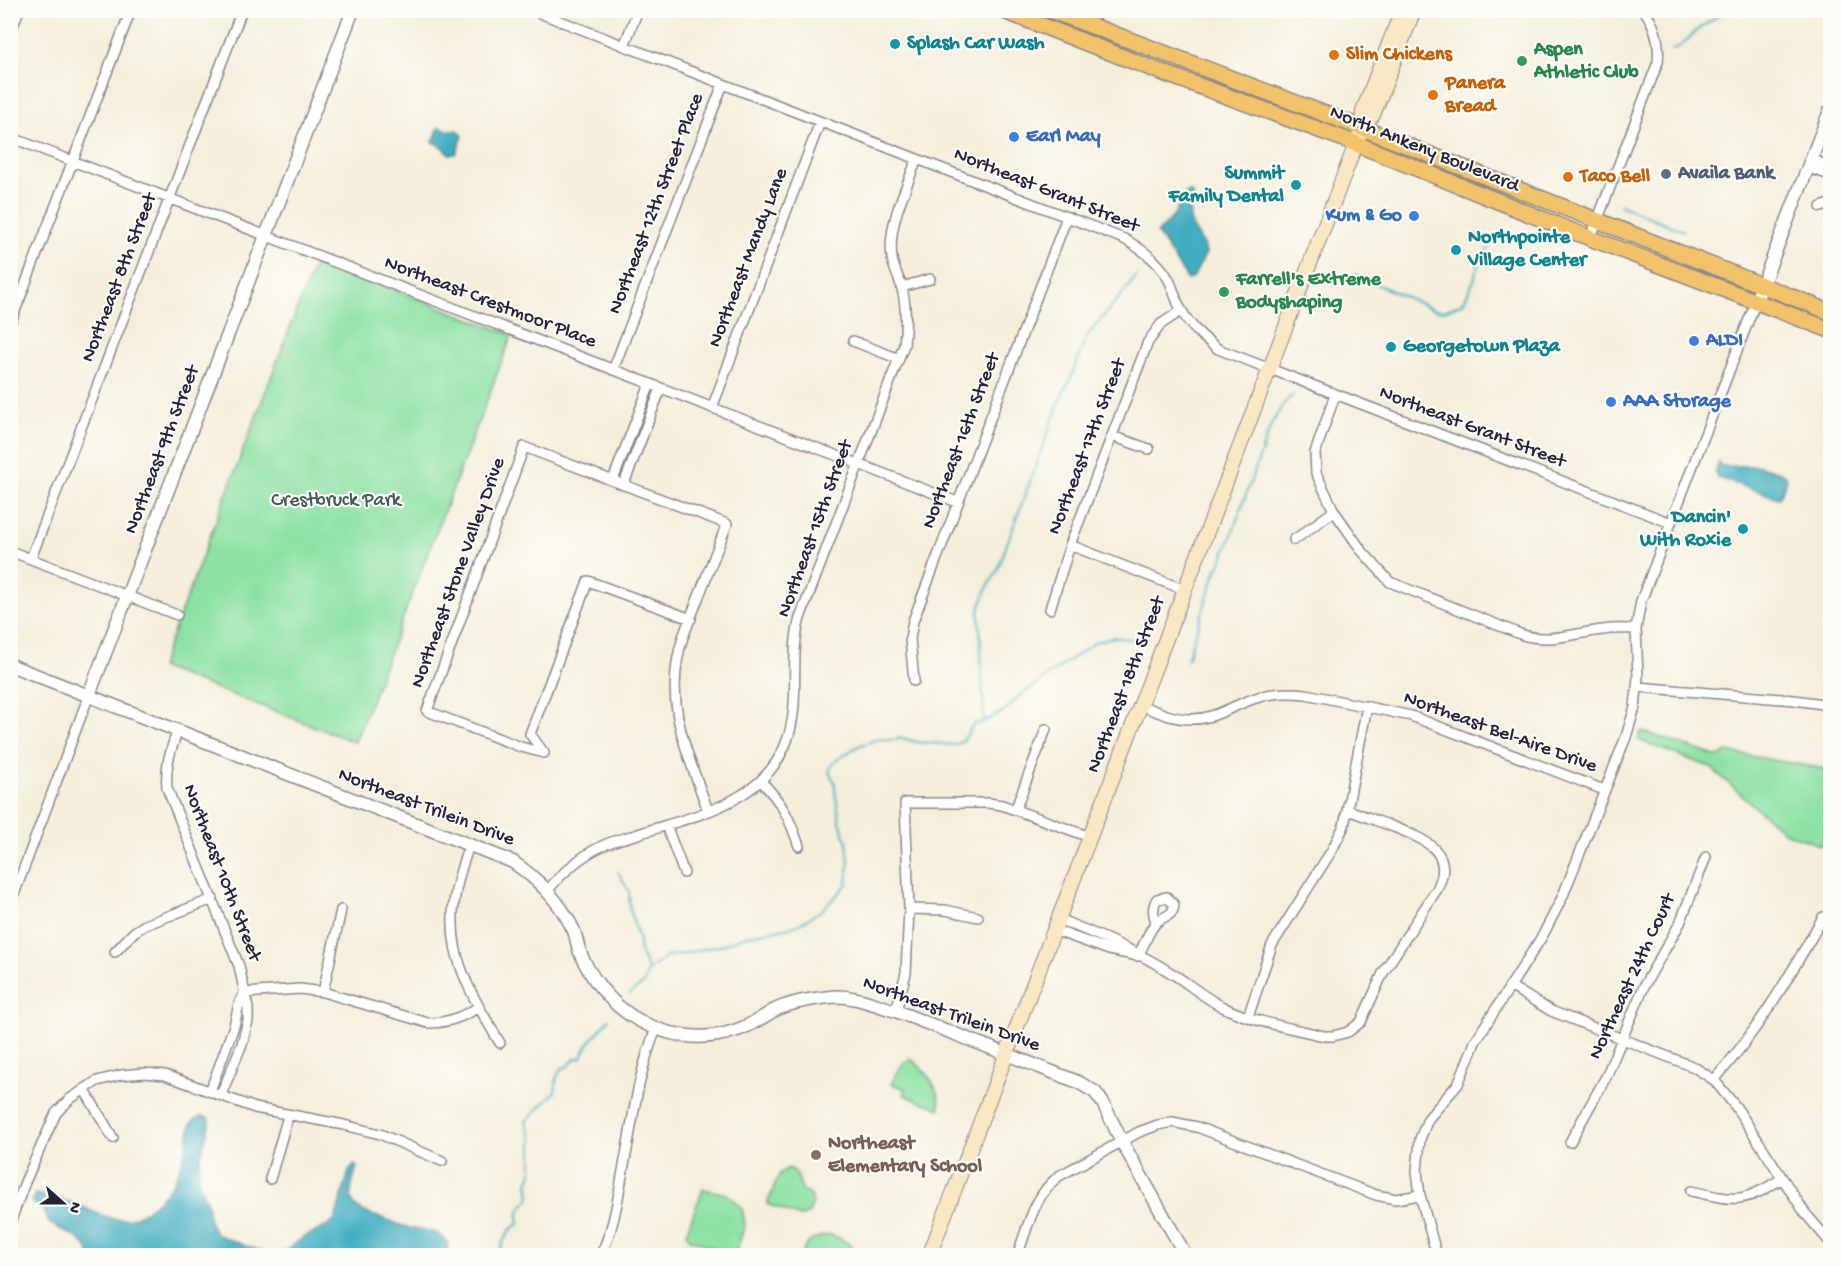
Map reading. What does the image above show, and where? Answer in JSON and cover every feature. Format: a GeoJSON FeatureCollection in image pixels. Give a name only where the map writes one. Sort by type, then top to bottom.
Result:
{"type":"FeatureCollection","features":[{"type":"Feature","properties":{"kind":"main road","name":"North Ankeny Boulevard"},"geometry":{"type":"LineString","coordinates":[[1002,10],[1356,144],[1830,330]]}},
{"type":"Feature","properties":{"kind":"main road","name":"North Ankeny Boulevard"},"geometry":{"type":"LineString","coordinates":[[1050,10],[1362,128],[1830,312]]}},
{"type":"Feature","properties":{"kind":"main road"},"geometry":{"type":"LineString","coordinates":[[1362,128],[1363,111],[1402,10]]}},
{"type":"Feature","properties":{"kind":"main road"},"geometry":{"type":"LineString","coordinates":[[1362,128],[1374,115],[1414,10]]}},
{"type":"Feature","properties":{"kind":"main road","name":"Northeast 18th Street"},"geometry":{"type":"LineString","coordinates":[[929,1256],[1362,128]]}},
{"type":"Feature","properties":{"kind":"street"},"geometry":{"type":"LineString","coordinates":[[10,33],[19,10]]}},
{"type":"Feature","properties":{"kind":"street"},"geometry":{"type":"LineString","coordinates":[[10,324],[131,10]]}},
{"type":"Feature","properties":{"kind":"street","name":"Northeast 8th Street"},"geometry":{"type":"LineString","coordinates":[[31,558],[242,10]]}},
{"type":"Feature","properties":{"kind":"street","name":"Northeast 9th Street"},"geometry":{"type":"LineString","coordinates":[[10,905],[353,10]]}},
{"type":"Feature","properties":{"kind":"street","name":"Northeast Grant Street"},"geometry":{"type":"LineString","coordinates":[[532,10],[1124,239],[1143,250],[1164,272],[1181,310],[1198,332],[1218,349],[1671,523]]}},
{"type":"Feature","properties":{"kind":"street"},"geometry":{"type":"LineString","coordinates":[[624,46],[638,10]]}},
{"type":"Feature","properties":{"kind":"street"},"geometry":{"type":"LineString","coordinates":[[1591,237],[1658,62],[1659,42],[1652,22],[1644,10]]}},
{"type":"Feature","properties":{"kind":"street","name":"Northeast 12th Street Place"},"geometry":{"type":"LineString","coordinates":[[613,370],[723,84]]}},
{"type":"Feature","properties":{"kind":"street"},"geometry":{"type":"LineString","coordinates":[[1437,1256],[1420,1195],[1418,1153],[1423,1129],[1434,1111],[1458,1084],[1476,1040],[1554,916],[1626,737],[1638,687],[1636,629],[1641,601],[1830,111]]}},
{"type":"Feature","properties":{"kind":"street","name":"Northeast Mandy Lane"},"geometry":{"type":"LineString","coordinates":[[712,408],[820,122]]}},
{"type":"Feature","properties":{"kind":"street","name":"Northeast Crestmoor Place"},"geometry":{"type":"LineString","coordinates":[[10,137],[957,502]]}},
{"type":"Feature","properties":{"kind":"street","name":"Northeast 15th Street"},"geometry":{"type":"LineString","coordinates":[[548,890],[580,858],[600,847],[708,811],[736,799],[761,781],[777,762],[789,738],[794,706],[798,627],[904,345],[906,324],[902,287],[893,265],[891,237],[893,225],[917,159]]}},
{"type":"Feature","properties":{"kind":"street"},"geometry":{"type":"LineString","coordinates":[[1811,163],[1830,166]]}},
{"type":"Feature","properties":{"kind":"street"},"geometry":{"type":"LineString","coordinates":[[1811,163],[1830,175]]}},
{"type":"Feature","properties":{"kind":"street","name":"Northeast 16th Street"},"geometry":{"type":"LineString","coordinates":[[914,681],[910,639],[913,621],[1067,218]]}},
{"type":"Feature","properties":{"kind":"street"},"geometry":{"type":"LineString","coordinates":[[902,287],[930,279]]}},
{"type":"Feature","properties":{"kind":"street","name":"Northeast 17th Street"},"geometry":{"type":"LineString","coordinates":[[1050,609],[1070,545],[1148,342],[1161,324],[1181,310]]}},
{"type":"Feature","properties":{"kind":"street"},"geometry":{"type":"LineString","coordinates":[[853,340],[899,359]]}},
{"type":"Feature","properties":{"kind":"street"},"geometry":{"type":"LineString","coordinates":[[650,384],[613,480],[728,524],[678,652],[674,685],[682,732],[708,811]]}},
{"type":"Feature","properties":{"kind":"street"},"geometry":{"type":"LineString","coordinates":[[624,484],[661,388]]}},
{"type":"Feature","properties":{"kind":"street"},"geometry":{"type":"LineString","coordinates":[[1335,395],[1314,460],[1318,480],[1334,511],[1362,551],[1390,582],[1537,638],[1555,638],[1603,630],[1636,629]]}},
{"type":"Feature","properties":{"kind":"street"},"geometry":{"type":"LineString","coordinates":[[1112,436],[1149,449]]}},
{"type":"Feature","properties":{"kind":"street","name":"Northeast Stone Valley Drive"},"geometry":{"type":"LineString","coordinates":[[522,747],[427,711],[524,447],[613,480]]}},
{"type":"Feature","properties":{"kind":"street"},"geometry":{"type":"LineString","coordinates":[[1294,540],[1334,511]]}},
{"type":"Feature","properties":{"kind":"street"},"geometry":{"type":"LineString","coordinates":[[1070,545],[1185,590]]}},
{"type":"Feature","properties":{"kind":"street"},"geometry":{"type":"LineString","coordinates":[[10,550],[177,615]]}},
{"type":"Feature","properties":{"kind":"street"},"geometry":{"type":"LineString","coordinates":[[530,734],[544,753],[522,747],[530,734],[588,581],[691,619]]}},
{"type":"Feature","properties":{"kind":"street","name":"Northeast Trilein Drive"},"geometry":{"type":"LineString","coordinates":[[10,665],[513,862],[548,890],[573,929],[579,950],[589,971],[609,998],[630,1015],[656,1029],[687,1035],[715,1036],[744,1028],[775,1010],[797,1002],[833,996],[866,1001],[896,1011],[1078,1082],[1095,1092],[1103,1103],[1122,1142],[1186,1256]]}},
{"type":"Feature","properties":{"kind":"street"},"geometry":{"type":"LineString","coordinates":[[1638,687],[1794,699],[1830,705]]}},
{"type":"Feature","properties":{"kind":"street","name":"Northeast Bel-Aire Drive"},"geometry":{"type":"LineString","coordinates":[[1140,705],[1166,715],[1189,719],[1210,717],[1253,699],[1279,693],[1306,694],[1412,716],[1604,790]]}},
{"type":"Feature","properties":{"kind":"street"},"geometry":{"type":"LineString","coordinates":[[1248,1017],[1272,945],[1336,844],[1344,826],[1367,706]]}},
{"type":"Feature","properties":{"kind":"street"},"geometry":{"type":"LineString","coordinates":[[1016,808],[1046,729]]}},
{"type":"Feature","properties":{"kind":"street","name":"Northeast 10th Street"},"geometry":{"type":"LineString","coordinates":[[177,732],[168,758],[167,788],[239,966],[248,1008],[248,1021],[242,1044],[222,1095]]}},
{"type":"Feature","properties":{"kind":"street"},"geometry":{"type":"LineString","coordinates":[[761,781],[780,801],[799,846]]}},
{"type":"Feature","properties":{"kind":"street"},"geometry":{"type":"LineString","coordinates":[[896,1011],[906,973],[909,909],[905,803],[988,803],[1016,808],[1090,837]]}},
{"type":"Feature","properties":{"kind":"street"},"geometry":{"type":"LineString","coordinates":[[1056,925],[1111,940],[1132,950],[1208,999],[1248,1017],[1333,1036],[1348,1032],[1361,1022],[1383,972],[1440,882],[1442,874],[1440,856],[1429,843],[1420,837],[1348,810]]}},
{"type":"Feature","properties":{"kind":"street"},"geometry":{"type":"LineString","coordinates":[[666,825],[684,873]]}},
{"type":"Feature","properties":{"kind":"street"},"geometry":{"type":"LineString","coordinates":[[469,846],[454,895],[452,920],[458,959],[464,978],[501,1043]]}},
{"type":"Feature","properties":{"kind":"street","name":"Northeast 24th Court"},"geometry":{"type":"LineString","coordinates":[[1570,1142],[1594,1101],[1646,984],[1680,923],[1706,857]]}},
{"type":"Feature","properties":{"kind":"street"},"geometry":{"type":"LineString","coordinates":[[115,952],[134,932],[145,925],[186,908],[213,900]]}},
{"type":"Feature","properties":{"kind":"street"},"geometry":{"type":"LineString","coordinates":[[909,909],[945,910],[978,917]]}},
{"type":"Feature","properties":{"kind":"street"},"geometry":{"type":"LineString","coordinates":[[323,992],[341,910]]}},
{"type":"Feature","properties":{"kind":"street"},"geometry":{"type":"LineString","coordinates":[[1714,1080],[1739,1052],[1758,1024],[1797,964],[1823,917]]}},
{"type":"Feature","properties":{"kind":"street"},"geometry":{"type":"LineString","coordinates":[[1138,956],[1156,922]]}},
{"type":"Feature","properties":{"kind":"street"},"geometry":{"type":"LineString","coordinates":[[1510,986],[1551,1011],[1694,1067],[1714,1080],[1736,1107],[1805,1213],[1830,1242]]}},
{"type":"Feature","properties":{"kind":"street"},"geometry":{"type":"LineString","coordinates":[[244,993],[300,989],[323,992],[428,1023],[443,1023],[464,1016],[479,1007]]}},
{"type":"Feature","properties":{"kind":"street","name":"Northeast 10th Street"},"geometry":{"type":"LineString","coordinates":[[210,1091],[244,993]]}},
{"type":"Feature","properties":{"kind":"street"},"geometry":{"type":"LineString","coordinates":[[600,1256],[608,1241],[616,1212],[645,1057],[656,1029]]}},
{"type":"Feature","properties":{"kind":"street"},"geometry":{"type":"LineString","coordinates":[[10,1223],[25,1182],[56,1113],[70,1099],[97,1081],[121,1075],[165,1075],[255,1108],[380,1134],[442,1161]]}},
{"type":"Feature","properties":{"kind":"street"},"geometry":{"type":"LineString","coordinates":[[84,1089],[112,1138]]}},
{"type":"Feature","properties":{"kind":"street"},"geometry":{"type":"LineString","coordinates":[[270,1179],[288,1116]]}},
{"type":"Feature","properties":{"kind":"street"},"geometry":{"type":"LineString","coordinates":[[1017,1256],[1039,1197],[1049,1184],[1059,1176],[1122,1142],[1158,1125],[1172,1122],[1185,1124],[1376,1195],[1396,1198],[1420,1195]]}},
{"type":"Feature","properties":{"kind":"street"},"geometry":{"type":"LineString","coordinates":[[1691,1191],[1718,1197],[1746,1198],[1759,1193],[1781,1179]]}},
{"type":"Feature","properties":{"kind":"green space","name":"Crestbruck Park"},"geometry":{"type":"Polygon","coordinates":[[[316,260],[512,335],[355,742],[160,667],[316,260]]]}},
{"type":"Feature","properties":{"kind":"green space"},"geometry":{"type":"Polygon","coordinates":[[[1641,731],[1718,757],[1728,752],[1830,770],[1830,849],[1784,832],[1710,767],[1638,740],[1641,731]]]}},
{"type":"Feature","properties":{"kind":"green space"},"geometry":{"type":"Polygon","coordinates":[[[910,1059],[931,1080],[938,1094],[940,1109],[904,1095],[906,1089],[891,1084],[903,1063],[910,1059]]]}},
{"type":"Feature","properties":{"kind":"green space"},"geometry":{"type":"Polygon","coordinates":[[[788,1168],[795,1171],[803,1191],[808,1192],[813,1202],[809,1213],[800,1217],[767,1204],[780,1173],[788,1168]]]}},
{"type":"Feature","properties":{"kind":"green space"},"geometry":{"type":"Polygon","coordinates":[[[703,1189],[727,1194],[742,1208],[745,1225],[735,1255],[690,1239],[686,1233],[703,1189]]]}},
{"type":"Feature","properties":{"kind":"green space"},"geometry":{"type":"Polygon","coordinates":[[[831,1235],[852,1246],[849,1255],[801,1255],[812,1240],[831,1235]]]}},
{"type":"Feature","properties":{"kind":"water"},"geometry":{"type":"Polygon","coordinates":[[[439,127],[451,131],[458,130],[463,136],[456,154],[449,154],[433,142],[439,127]]]}},
{"type":"Feature","properties":{"kind":"water"},"geometry":{"type":"Polygon","coordinates":[[[1188,191],[1194,197],[1191,222],[1206,253],[1193,278],[1188,280],[1157,233],[1174,216],[1182,198],[1188,191]]]}},
{"type":"Feature","properties":{"kind":"water"},"geometry":{"type":"Polygon","coordinates":[[[1719,462],[1720,466],[1760,466],[1780,472],[1787,479],[1780,497],[1718,478],[1715,473],[1719,462]]]}},
{"type":"Feature","properties":{"kind":"water"},"geometry":{"type":"Polygon","coordinates":[[[201,1116],[209,1118],[210,1122],[200,1159],[198,1181],[207,1203],[210,1223],[216,1234],[260,1250],[283,1252],[335,1220],[349,1171],[355,1165],[357,1168],[351,1199],[359,1209],[410,1228],[439,1234],[448,1243],[448,1255],[89,1255],[88,1249],[79,1239],[49,1223],[42,1209],[32,1202],[35,1194],[71,1202],[114,1219],[127,1219],[139,1215],[159,1199],[174,1181],[179,1171],[191,1124],[201,1116]]]}},
{"type":"Feature","properties":{"kind":"waterway"},"geometry":{"type":"LineString","coordinates":[[1672,50],[1678,48],[1699,29],[1726,10]]}},
{"type":"Feature","properties":{"kind":"waterway"},"geometry":{"type":"LineString","coordinates":[[1620,205],[1684,231]]}},
{"type":"Feature","properties":{"kind":"waterway"},"geometry":{"type":"LineString","coordinates":[[1354,274],[1435,310],[1444,311],[1463,303],[1476,271],[1493,239]]}},
{"type":"Feature","properties":{"kind":"waterway"},"geometry":{"type":"LineString","coordinates":[[984,720],[979,610],[987,588],[997,571],[1063,392],[1070,381],[1086,337],[1137,276]]}},
{"type":"Feature","properties":{"kind":"waterway"},"geometry":{"type":"LineString","coordinates":[[1187,660],[1213,580],[1271,425],[1284,403],[1293,395]]}},
{"type":"Feature","properties":{"kind":"waterway"},"geometry":{"type":"LineString","coordinates":[[630,994],[644,983],[648,970],[667,957],[722,945],[745,936],[796,926],[822,910],[841,891],[847,884],[849,861],[847,842],[840,822],[835,783],[829,772],[837,760],[858,746],[878,739],[903,738],[916,742],[955,745],[966,737],[974,723],[979,724],[1006,710],[1018,697],[1095,642],[1115,637],[1137,640]]}},
{"type":"Feature","properties":{"kind":"waterway"},"geometry":{"type":"LineString","coordinates":[[618,872],[629,891],[630,909],[640,952],[648,970]]}},
{"type":"Feature","properties":{"kind":"waterway"},"geometry":{"type":"LineString","coordinates":[[499,1256],[506,1237],[519,1224],[519,1211],[530,1195],[528,1183],[532,1173],[532,1138],[526,1121],[555,1092],[557,1076],[562,1068],[567,1067],[576,1058],[581,1058],[588,1044],[609,1019]]}},
{"type":"Feature","properties":{"kind":"place","name":"Splash Car Wash"},"geometry":{"type":"Point","coordinates":[895,44]}},
{"type":"Feature","properties":{"kind":"place","name":"Slim Chickens"},"geometry":{"type":"Point","coordinates":[1334,55]}},
{"type":"Feature","properties":{"kind":"place","name":"Aspen Athletic Club"},"geometry":{"type":"Point","coordinates":[1522,61]}},
{"type":"Feature","properties":{"kind":"place","name":"Panera Bread"},"geometry":{"type":"Point","coordinates":[1433,95]}},
{"type":"Feature","properties":{"kind":"place","name":"Earl May"},"geometry":{"type":"Point","coordinates":[1014,137]}},
{"type":"Feature","properties":{"kind":"place","name":"Availa Bank"},"geometry":{"type":"Point","coordinates":[1666,174]}},
{"type":"Feature","properties":{"kind":"place","name":"Taco Bell"},"geometry":{"type":"Point","coordinates":[1568,177]}},
{"type":"Feature","properties":{"kind":"place","name":"Summit Family Dental"},"geometry":{"type":"Point","coordinates":[1296,185]}},
{"type":"Feature","properties":{"kind":"place","name":"Kum & Go"},"geometry":{"type":"Point","coordinates":[1414,216]}},
{"type":"Feature","properties":{"kind":"place","name":"Northpointe Village Center"},"geometry":{"type":"Point","coordinates":[1456,250]}},
{"type":"Feature","properties":{"kind":"place","name":"Farrell's Extreme Bodyshaping"},"geometry":{"type":"Point","coordinates":[1224,292]}},
{"type":"Feature","properties":{"kind":"place","name":"ALDI"},"geometry":{"type":"Point","coordinates":[1694,341]}},
{"type":"Feature","properties":{"kind":"place","name":"Georgetown Plaza"},"geometry":{"type":"Point","coordinates":[1391,347]}},
{"type":"Feature","properties":{"kind":"place","name":"AAA Storage"},"geometry":{"type":"Point","coordinates":[1611,402]}},
{"type":"Feature","properties":{"kind":"place","name":"Dancin' With Roxie"},"geometry":{"type":"Point","coordinates":[1743,529]}},
{"type":"Feature","properties":{"kind":"place","name":"Northeast Elementary School"},"geometry":{"type":"Point","coordinates":[816,1155]}}]}
